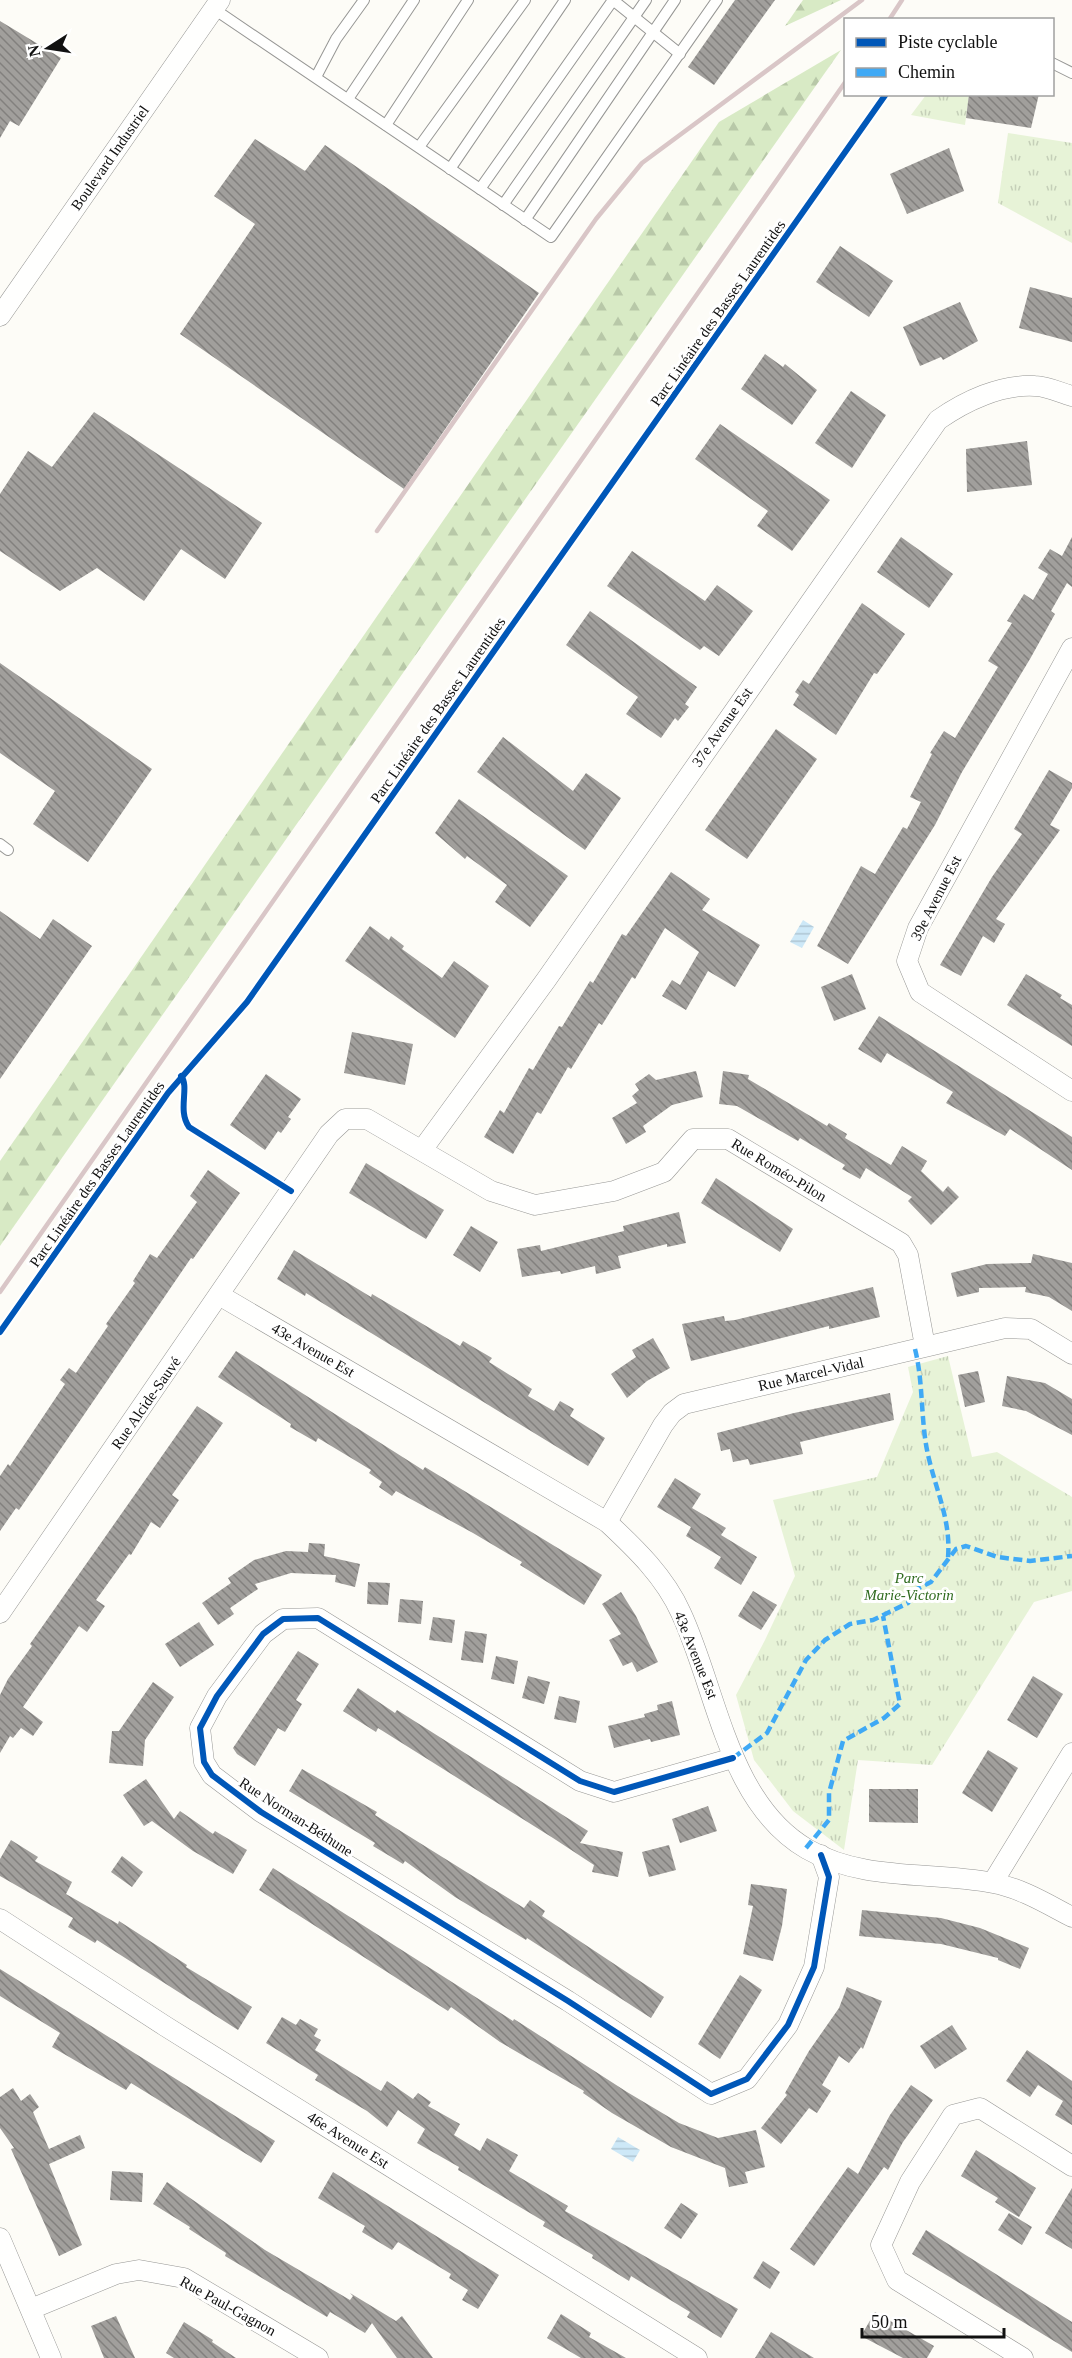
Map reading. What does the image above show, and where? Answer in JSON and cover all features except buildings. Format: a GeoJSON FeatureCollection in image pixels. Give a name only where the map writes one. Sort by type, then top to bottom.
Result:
{"type":"FeatureCollection","features":[{"type":"Feature","properties":{"kind":"street","name":"Boulevard Industriel"},"geometry":{"type":"LineString","coordinates":[[0,316],[217,4]]}},
{"type":"Feature","properties":{"kind":"street","name":"37e Avenue Est"},"geometry":{"type":"LineString","coordinates":[[422,1149],[546,980],[938,420],[972,399],[1014,388],[1036,386],[1072,396]]}},
{"type":"Feature","properties":{"kind":"street","name":"39e Avenue Est"},"geometry":{"type":"LineString","coordinates":[[1072,648],[918,928],[907,961],[920,992],[1072,1091]]}},
{"type":"Feature","properties":{"kind":"street","name":"Rue Roméo-Pilon"},"geometry":{"type":"LineString","coordinates":[[291,1191],[329,1134],[345,1119],[367,1119],[491,1191],[535,1205],[614,1191],[664,1172],[693,1139],[728,1139],[901,1243],[908,1255],[925,1346]]}},
{"type":"Feature","properties":{"kind":"street","name":"Rue Alcide-Sauvé"},"geometry":{"type":"LineString","coordinates":[[0,1613],[291,1191]]}},
{"type":"Feature","properties":{"kind":"street","name":"43e Avenue Est"},"geometry":{"type":"LineString","coordinates":[[219,1294],[608,1522],[645,1557],[680,1611],[706,1674],[733,1758],[768,1817],[806,1848],[867,1870],[915,1877],[993,1882],[1017,1889],[1072,1917]]}},
{"type":"Feature","properties":{"kind":"street","name":"Rue Marcel-Vidal"},"geometry":{"type":"LineString","coordinates":[[608,1522],[663,1425],[672,1413],[684,1404],[975,1334],[1014,1328],[1031,1329],[1072,1354]]}},
{"type":"Feature","properties":{"kind":"street","name":"Rue Norman-Béthune"},"geometry":{"type":"LineString","coordinates":[[733,1758],[614,1792],[580,1781],[318,1618],[283,1619],[263,1634],[217,1696],[200,1728],[204,1762],[212,1775],[261,1812],[568,2001],[711,2094],[747,2079],[788,2025],[797,2006],[814,1967],[829,1877],[821,1855]]}},
{"type":"Feature","properties":{"kind":"street"},"geometry":{"type":"LineString","coordinates":[[993,1882],[1072,1753]]}},
{"type":"Feature","properties":{"kind":"street","name":"46e Avenue Est"},"geometry":{"type":"LineString","coordinates":[[0,1919],[165,2026],[697,2358]]}},
{"type":"Feature","properties":{"kind":"street"},"geometry":{"type":"LineString","coordinates":[[1023,2358],[897,2280],[881,2245],[910,2182],[953,2115],[980,2108],[1072,2166]]}},
{"type":"Feature","properties":{"kind":"street"},"geometry":{"type":"LineString","coordinates":[[0,2238],[51,2358]]}},
{"type":"Feature","properties":{"kind":"street","name":"Rue Paul-Gagnon"},"geometry":{"type":"LineString","coordinates":[[31,2308],[116,2274],[139,2270],[184,2278],[318,2358]]}},
{"type":"Feature","properties":{"kind":"lane"},"geometry":{"type":"LineString","coordinates":[[316,77],[336,39],[364,0]]}},
{"type":"Feature","properties":{"kind":"lane"},"geometry":{"type":"LineString","coordinates":[[348,99],[414,0]]}},
{"type":"Feature","properties":{"kind":"lane"},"geometry":{"type":"LineString","coordinates":[[386,125],[468,0]]}},
{"type":"Feature","properties":{"kind":"lane"},"geometry":{"type":"LineString","coordinates":[[418,147],[525,0]]}},
{"type":"Feature","properties":{"kind":"lane"},"geometry":{"type":"LineString","coordinates":[[450,169],[565,0]]}},
{"type":"Feature","properties":{"kind":"lane"},"geometry":{"type":"LineString","coordinates":[[480,189],[613,0],[651,33],[680,54]]}},
{"type":"Feature","properties":{"kind":"lane"},"geometry":{"type":"LineString","coordinates":[[503,205],[646,0]]}},
{"type":"Feature","properties":{"kind":"lane"},"geometry":{"type":"LineString","coordinates":[[525,220],[675,0]]}},
{"type":"Feature","properties":{"kind":"lane"},"geometry":{"type":"LineString","coordinates":[[217,4],[316,77],[551,237],[717,0]]}},
{"type":"Feature","properties":{"kind":"lane"},"geometry":{"type":"LineString","coordinates":[[1054,64],[1072,73]]}},
{"type":"Feature","properties":{"kind":"green space"},"geometry":{"type":"Polygon","coordinates":[[[803,0],[841,0],[785,26],[803,0]]]}},
{"type":"Feature","properties":{"kind":"green space"},"geometry":{"type":"Polygon","coordinates":[[[841,50],[0,1246],[0,1161],[719,122],[841,50]]]}},
{"type":"Feature","properties":{"kind":"green space"},"geometry":{"type":"Polygon","coordinates":[[[925,96],[969,96],[965,125],[911,115],[925,96]]]}},
{"type":"Feature","properties":{"kind":"green space"},"geometry":{"type":"Polygon","coordinates":[[[1008,133],[1072,143],[1072,243],[998,203],[1008,133]]]}},
{"type":"Feature","properties":{"kind":"green space","name":"Parc Marie-Victorin"},"geometry":{"type":"Polygon","coordinates":[[[948,1356],[972,1457],[997,1452],[1072,1497],[1072,1591],[1034,1602],[932,1765],[858,1760],[844,1850],[793,1811],[754,1760],[736,1695],[795,1576],[773,1500],[877,1477],[913,1392],[908,1367],[948,1356]]]}},
{"type":"Feature","properties":{"kind":"water"},"geometry":{"type":"Polygon","coordinates":[[[803,920],[814,927],[802,948],[790,942],[803,920]]]}},
{"type":"Feature","properties":{"kind":"water"},"geometry":{"type":"Polygon","coordinates":[[[618,2137],[640,2150],[633,2162],[611,2149],[618,2137]]]}},
{"type":"Feature","properties":{"kind":"railway"},"geometry":{"type":"LineString","coordinates":[[377,531],[596,219],[642,163],[862,0]]}},
{"type":"Feature","properties":{"kind":"railway"},"geometry":{"type":"LineString","coordinates":[[890,18],[902,0]]}},
{"type":"Feature","properties":{"kind":"railway"},"geometry":{"type":"LineString","coordinates":[[0,1292],[844,84]]}},
{"type":"Feature","properties":{"kind":"marked path"},"geometry":{"type":"LineString","coordinates":[[915,1349],[920,1376],[926,1445],[943,1507],[948,1558]]}},
{"type":"Feature","properties":{"kind":"marked path"},"geometry":{"type":"LineString","coordinates":[[733,1758],[767,1733],[806,1660],[825,1640],[850,1624],[873,1620],[908,1603],[917,1589],[931,1582],[956,1549],[966,1546],[997,1557],[1030,1561],[1072,1556]]}},
{"type":"Feature","properties":{"kind":"marked path"},"geometry":{"type":"LineString","coordinates":[[806,1848],[829,1820],[829,1793],[843,1741],[884,1718],[900,1704],[883,1616]]}},
{"type":"Feature","properties":{"kind":"cycle path","name":"Parc Linéaire des Basses Laurentides"},"geometry":{"type":"LineString","coordinates":[[0,1332],[168,1093],[247,1002],[885,96]]}},
{"type":"Feature","properties":{"kind":"cycle path"},"geometry":{"type":"LineString","coordinates":[[181,1076],[184,1086],[184,1113],[189,1127],[291,1191]]}},
{"type":"Feature","properties":{"kind":"cycle path"},"geometry":{"type":"LineString","coordinates":[[733,1758],[614,1792],[580,1781],[318,1618],[283,1619],[263,1634],[217,1696],[200,1728],[204,1762],[212,1775],[261,1812],[568,2001],[711,2094],[747,2079],[788,2025],[814,1967],[829,1877],[821,1855]]}}]}
